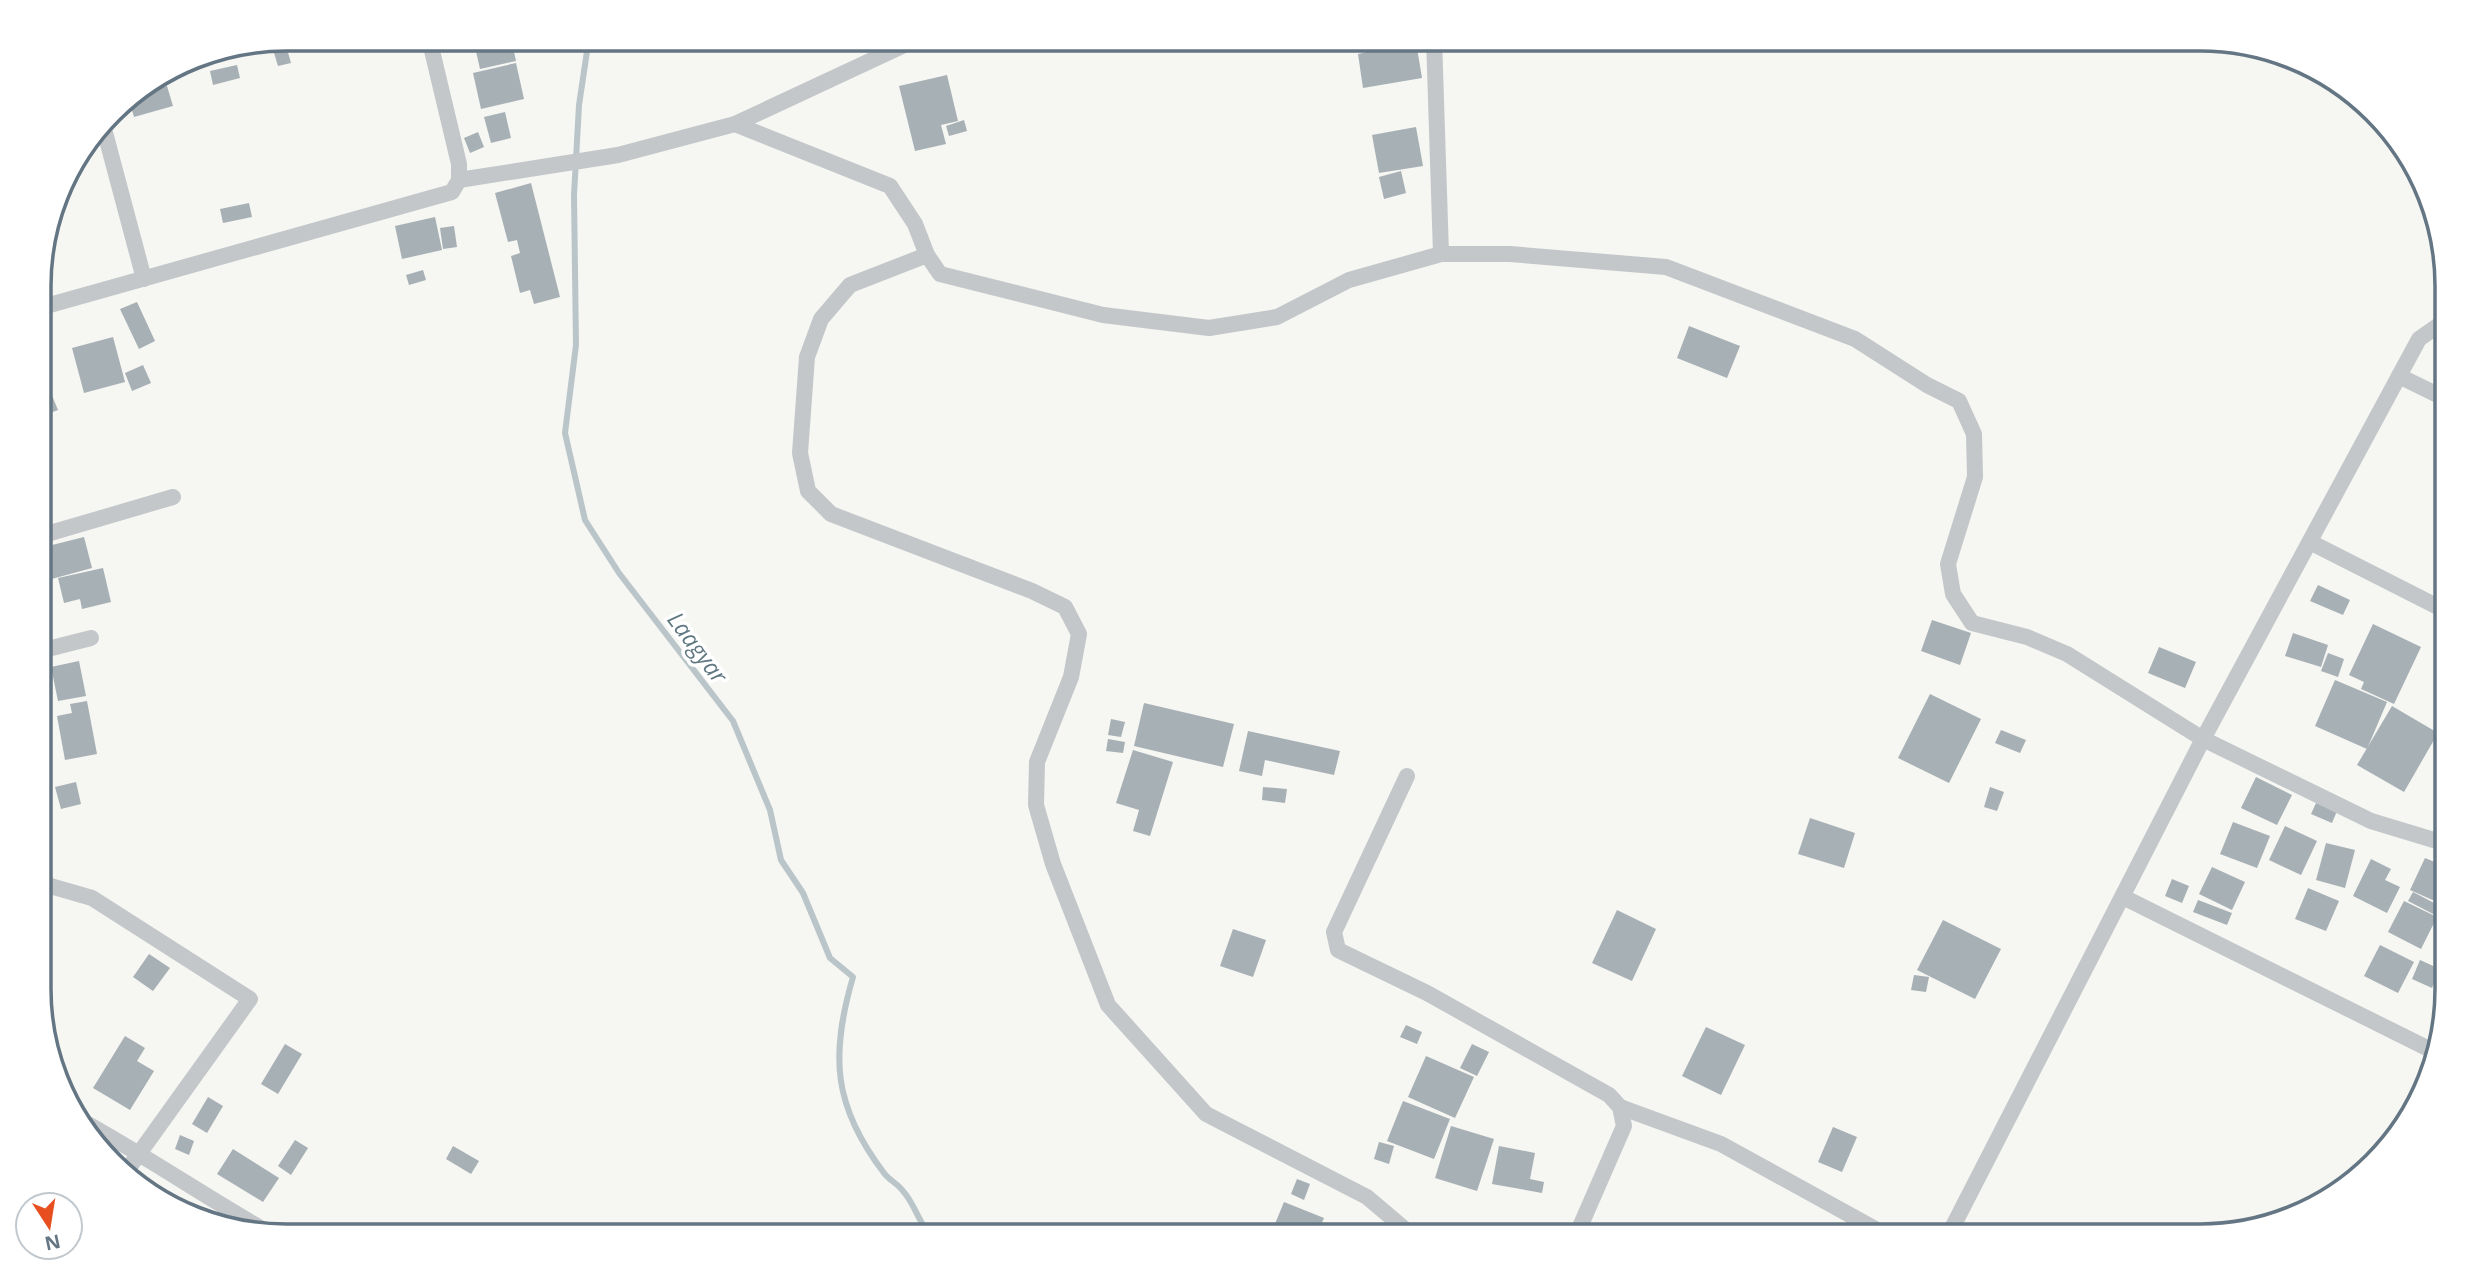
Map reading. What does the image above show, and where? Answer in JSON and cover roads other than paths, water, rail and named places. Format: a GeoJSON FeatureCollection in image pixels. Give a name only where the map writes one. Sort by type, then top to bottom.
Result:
{"type":"FeatureCollection","features":[{"type":"Feature","properties":{"kind":"street"},"geometry":{"type":"LineString","coordinates":[[51,305],[452,192],[459,180],[459,164],[432,51]]}},
{"type":"Feature","properties":{"kind":"street"},"geometry":{"type":"LineString","coordinates":[[459,180],[618,155],[735,124],[891,51]]}},
{"type":"Feature","properties":{"kind":"street"},"geometry":{"type":"LineString","coordinates":[[1434,51],[1441,254]]}},
{"type":"Feature","properties":{"kind":"street"},"geometry":{"type":"LineString","coordinates":[[735,124],[890,186],[915,224],[927,255],[940,274],[1102,314],[1209,328],[1278,317],[1349,280],[1441,254],[1510,254],[1666,267],[1855,339],[1927,385],[1959,401],[1974,434],[1975,477],[1948,564],[1954,594],[1972,623],[2027,637],[2067,654],[2203,738],[2371,821],[2435,840]]}},
{"type":"Feature","properties":{"kind":"street"},"geometry":{"type":"LineString","coordinates":[[106,135],[144,279]]}},
{"type":"Feature","properties":{"kind":"street"},"geometry":{"type":"LineString","coordinates":[[927,255],[850,285],[821,318],[807,357],[800,453],[808,491],[831,514],[1032,591],[1065,607],[1079,634],[1071,677],[1037,762],[1036,805],[1053,864],[1108,1005],[1206,1114],[1367,1198],[1398,1224]]}},
{"type":"Feature","properties":{"kind":"street"},"geometry":{"type":"LineString","coordinates":[[1954,1224],[2203,738],[2419,339],[2435,328]]}},
{"type":"Feature","properties":{"kind":"street"},"geometry":{"type":"LineString","coordinates":[[2399,376],[2435,394]]}},
{"type":"Feature","properties":{"kind":"street"},"geometry":{"type":"LineString","coordinates":[[51,533],[173,497]]}},
{"type":"Feature","properties":{"kind":"street"},"geometry":{"type":"LineString","coordinates":[[2310,542],[2435,605]]}},
{"type":"Feature","properties":{"kind":"street"},"geometry":{"type":"LineString","coordinates":[[51,648],[91,638]]}},
{"type":"Feature","properties":{"kind":"street"},"geometry":{"type":"LineString","coordinates":[[1407,776],[1334,932],[1338,950],[1439,1000],[1609,1095],[1620,1107],[1721,1144],[1866,1224]]}},
{"type":"Feature","properties":{"kind":"street"},"geometry":{"type":"LineString","coordinates":[[51,886],[92,898],[250,999],[131,1166]]}},
{"type":"Feature","properties":{"kind":"street"},"geometry":{"type":"LineString","coordinates":[[2123,897],[2427,1048]]}},
{"type":"Feature","properties":{"kind":"street"},"geometry":{"type":"LineString","coordinates":[[1581,1224],[1624,1126],[1620,1107]]}},
{"type":"Feature","properties":{"kind":"street"},"geometry":{"type":"LineString","coordinates":[[97,1129],[247,1220]]}},
{"type":"Feature","properties":{"kind":"waterway","name":"Laagyar"},"geometry":{"type":"LineString","coordinates":[[587,51],[579,105],[574,195],[576,345],[565,433],[585,520],[619,573],[733,721],[770,810],[781,860],[803,893],[830,958],[853,977],[841,1032],[839,1056],[841,1080],[854,1125],[884,1173],[907,1196],[922,1224]]}}]}
